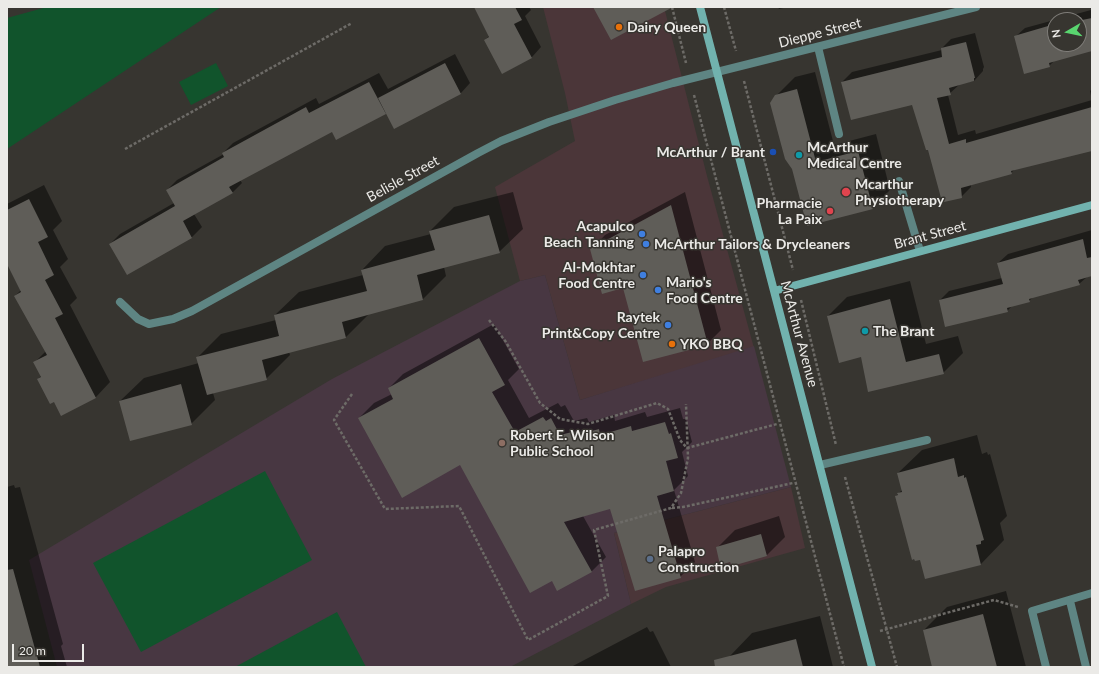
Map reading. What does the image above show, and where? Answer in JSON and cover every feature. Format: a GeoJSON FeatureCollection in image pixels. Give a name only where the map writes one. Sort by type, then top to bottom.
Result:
{"type":"FeatureCollection","features":[{"type":"Feature","properties":{"kind":"main road","name":"McArthur Avenue"},"geometry":{"type":"LineString","coordinates":[[700,7],[872,667]]}},
{"type":"Feature","properties":{"kind":"main road","name":"Brant Street"},"geometry":{"type":"LineString","coordinates":[[774,292],[1092,205]]}},
{"type":"Feature","properties":{"kind":"street","name":"Dieppe Street"},"geometry":{"type":"LineString","coordinates":[[717,73],[976,7]]}},
{"type":"Feature","properties":{"kind":"street"},"geometry":{"type":"LineString","coordinates":[[818,47],[839,134]]}},
{"type":"Feature","properties":{"kind":"street","name":"Belisle Street"},"geometry":{"type":"LineString","coordinates":[[120,302],[138,319],[149,324],[173,319],[192,312],[501,141],[549,122],[614,100],[717,73]]}},
{"type":"Feature","properties":{"kind":"street"},"geometry":{"type":"LineString","coordinates":[[899,181],[920,251]]}},
{"type":"Feature","properties":{"kind":"street"},"geometry":{"type":"LineString","coordinates":[[820,466],[927,440]]}},
{"type":"Feature","properties":{"kind":"street"},"geometry":{"type":"LineString","coordinates":[[1046,667],[1032,611],[1092,593]]}},
{"type":"Feature","properties":{"kind":"street"},"geometry":{"type":"LineString","coordinates":[[1070,600],[1086,667]]}},
{"type":"Feature","properties":{"kind":"path"},"geometry":{"type":"LineString","coordinates":[[672,7],[844,667]]}},
{"type":"Feature","properties":{"kind":"path"},"geometry":{"type":"LineString","coordinates":[[724,7],[797,285],[840,460],[897,667]]}},
{"type":"Feature","properties":{"kind":"path"},"geometry":{"type":"LineString","coordinates":[[125,149],[352,23]]}},
{"type":"Feature","properties":{"kind":"path"},"geometry":{"type":"LineString","coordinates":[[489,320],[506,342],[540,403],[560,420],[588,424],[657,403],[668,409],[680,440],[687,448]]}},
{"type":"Feature","properties":{"kind":"path"},"geometry":{"type":"LineString","coordinates":[[352,394],[334,420],[385,509],[459,506],[528,640],[608,596],[594,530],[671,508],[683,507],[793,483]]}},
{"type":"Feature","properties":{"kind":"path"},"geometry":{"type":"LineString","coordinates":[[671,508],[681,493],[688,458],[686,404]]}},
{"type":"Feature","properties":{"kind":"path"},"geometry":{"type":"LineString","coordinates":[[687,448],[778,424]]}},
{"type":"Feature","properties":{"kind":"path"},"geometry":{"type":"LineString","coordinates":[[864,635],[994,600],[1032,611]]}},
{"type":"Feature","properties":{"kind":"shaded area"},"geometry":{"type":"Polygon","coordinates":[[[543,7],[664,7],[707,176],[754,348],[580,400],[545,275],[520,281],[495,187],[575,141],[565,93],[543,7]]]}},
{"type":"Feature","properties":{"kind":"shaded area","name":"Robert E. Wilson Public School"},"geometry":{"type":"Polygon","coordinates":[[[545,275],[580,400],[754,346],[791,487],[614,533],[631,604],[510,667],[57,667],[29,560],[332,379],[520,281],[545,275]]]}},
{"type":"Feature","properties":{"kind":"shaded area"},"geometry":{"type":"Polygon","coordinates":[[[791,487],[805,548],[666,587],[631,604],[614,533],[791,487]]]}},
{"type":"Feature","properties":{"kind":"green space"},"geometry":{"type":"Polygon","coordinates":[[[47,7],[221,7],[7,149],[7,18],[47,7]]]}},
{"type":"Feature","properties":{"kind":"green space"},"geometry":{"type":"Polygon","coordinates":[[[216,63],[228,86],[191,105],[179,82],[216,63]]]}},
{"type":"Feature","properties":{"kind":"green space"},"geometry":{"type":"Polygon","coordinates":[[[265,471],[312,560],[141,652],[93,563],[265,471]]]}},
{"type":"Feature","properties":{"kind":"green space"},"geometry":{"type":"Polygon","coordinates":[[[337,612],[366,667],[235,667],[337,612]]]}},
{"type":"Feature","properties":{"kind":"building"},"geometry":{"type":"Polygon","coordinates":[[[474,7],[515,7],[522,20],[514,24],[532,58],[502,74],[484,40],[489,37],[474,7]]]}},
{"type":"Feature","properties":{"kind":"building","name":"Dairy Queen"},"geometry":{"type":"Polygon","coordinates":[[[593,7],[673,7],[611,40],[593,7]]]}},
{"type":"Feature","properties":{"kind":"building"},"geometry":{"type":"Polygon","coordinates":[[[1092,18],[1092,51],[1049,63],[1050,67],[1024,74],[1014,36],[1047,26],[1047,52],[1087,52],[1087,19],[1092,18]]]}},
{"type":"Feature","properties":{"kind":"building"},"geometry":{"type":"Polygon","coordinates":[[[966,42],[975,78],[974,81],[949,88],[951,95],[937,98],[949,144],[966,139],[966,143],[1092,107],[1092,151],[1011,171],[1012,174],[961,188],[962,198],[944,202],[942,197],[941,198],[928,150],[926,150],[912,105],[851,120],[841,82],[942,57],[941,48],[966,42]]]}},
{"type":"Feature","properties":{"kind":"building"},"geometry":{"type":"Polygon","coordinates":[[[445,63],[461,94],[394,129],[378,98],[445,63]]]}},
{"type":"Feature","properties":{"kind":"building"},"geometry":{"type":"Polygon","coordinates":[[[369,82],[386,114],[336,140],[332,132],[229,187],[233,193],[183,221],[192,238],[127,275],[109,244],[175,206],[166,190],[224,157],[222,153],[306,107],[309,113],[369,82]]]}},
{"type":"Feature","properties":{"kind":"building","name":"McArthur Medical Centre"},"geometry":{"type":"Polygon","coordinates":[[[797,89],[816,162],[858,151],[873,209],[807,226],[792,169],[785,159],[770,103],[775,95],[797,89]]]}},
{"type":"Feature","properties":{"kind":"building"},"geometry":{"type":"Polygon","coordinates":[[[29,199],[48,237],[38,242],[54,275],[45,280],[63,314],[55,318],[96,398],[61,416],[54,402],[50,404],[37,379],[41,377],[33,362],[47,355],[14,296],[21,292],[7,264],[7,210],[29,199]]]}},
{"type":"Feature","properties":{"kind":"building"},"geometry":{"type":"Polygon","coordinates":[[[671,205],[708,345],[643,362],[623,288],[602,294],[590,249],[671,205]]]}},
{"type":"Feature","properties":{"kind":"building"},"geometry":{"type":"Polygon","coordinates":[[[489,215],[500,253],[417,275],[423,300],[342,322],[346,338],[262,360],[267,380],[207,395],[196,357],[279,336],[274,315],[367,291],[361,270],[435,250],[429,231],[489,215]]]}},
{"type":"Feature","properties":{"kind":"building"},"geometry":{"type":"Polygon","coordinates":[[[1083,239],[1087,258],[1092,257],[1092,276],[1078,280],[1080,285],[1029,299],[1030,302],[1007,308],[1008,312],[945,327],[939,300],[1003,284],[997,263],[1083,239]]]}},
{"type":"Feature","properties":{"kind":"building"},"geometry":{"type":"Polygon","coordinates":[[[890,299],[906,362],[939,354],[944,374],[868,392],[861,357],[839,363],[827,316],[890,299]]]}},
{"type":"Feature","properties":{"kind":"building"},"geometry":{"type":"Polygon","coordinates":[[[479,338],[505,385],[492,392],[515,432],[543,417],[546,421],[551,418],[560,435],[572,432],[574,436],[599,429],[600,435],[631,426],[632,431],[665,422],[669,434],[671,433],[678,458],[666,461],[674,491],[657,496],[681,578],[635,591],[610,509],[564,522],[592,572],[557,591],[552,581],[530,593],[460,465],[402,498],[358,418],[393,399],[388,388],[479,338]]]}},
{"type":"Feature","properties":{"kind":"building"},"geometry":{"type":"Polygon","coordinates":[[[181,384],[192,425],[130,441],[119,401],[181,384]]]}},
{"type":"Feature","properties":{"kind":"building"},"geometry":{"type":"Polygon","coordinates":[[[954,458],[958,477],[964,475],[964,478],[966,477],[984,540],[981,541],[981,544],[976,545],[981,565],[925,579],[920,560],[912,560],[895,496],[898,495],[897,493],[902,492],[897,473],[954,458]]]}},
{"type":"Feature","properties":{"kind":"building"},"geometry":{"type":"Polygon","coordinates":[[[761,534],[767,556],[732,566],[730,562],[720,565],[716,547],[761,534]]]}},
{"type":"Feature","properties":{"kind":"building"},"geometry":{"type":"Polygon","coordinates":[[[13,569],[40,667],[7,667],[7,570],[13,569]]]}},
{"type":"Feature","properties":{"kind":"building"},"geometry":{"type":"Polygon","coordinates":[[[983,614],[997,667],[932,667],[923,630],[983,614]]]}},
{"type":"Feature","properties":{"kind":"building"},"geometry":{"type":"Polygon","coordinates":[[[796,639],[803,667],[715,667],[714,660],[796,639]]]}},
{"type":"Feature","properties":{"kind":"place","name":"Dairy Queen"},"geometry":{"type":"Point","coordinates":[619,27]}},
{"type":"Feature","properties":{"kind":"place","name":"McArthur / Brant"},"geometry":{"type":"Point","coordinates":[773,152]}},
{"type":"Feature","properties":{"kind":"place","name":"McArthur Medical Centre"},"geometry":{"type":"Point","coordinates":[799,155]}},
{"type":"Feature","properties":{"kind":"place","name":"Mcarthur Physiotherapy"},"geometry":{"type":"Point","coordinates":[846,192]}},
{"type":"Feature","properties":{"kind":"place","name":"Pharmacie La Paix"},"geometry":{"type":"Point","coordinates":[830,211]}},
{"type":"Feature","properties":{"kind":"place","name":"Acapulco Beach Tanning"},"geometry":{"type":"Point","coordinates":[642,234]}},
{"type":"Feature","properties":{"kind":"place","name":"McArthur Tailors & Drycleaners"},"geometry":{"type":"Point","coordinates":[646,244]}},
{"type":"Feature","properties":{"kind":"place","name":"Al-Mokhtar Food Centre"},"geometry":{"type":"Point","coordinates":[643,275]}},
{"type":"Feature","properties":{"kind":"place","name":"Mario's Food Centre"},"geometry":{"type":"Point","coordinates":[658,290]}},
{"type":"Feature","properties":{"kind":"place","name":"Raytek Print&Copy Centre"},"geometry":{"type":"Point","coordinates":[668,325]}},
{"type":"Feature","properties":{"kind":"place","name":"The Brant"},"geometry":{"type":"Point","coordinates":[865,331]}},
{"type":"Feature","properties":{"kind":"place","name":"YKO BBQ"},"geometry":{"type":"Point","coordinates":[672,344]}},
{"type":"Feature","properties":{"kind":"place","name":"Robert E. Wilson Public School"},"geometry":{"type":"Point","coordinates":[502,443]}},
{"type":"Feature","properties":{"kind":"place","name":"Palapro Construction"},"geometry":{"type":"Point","coordinates":[650,559]}}]}
